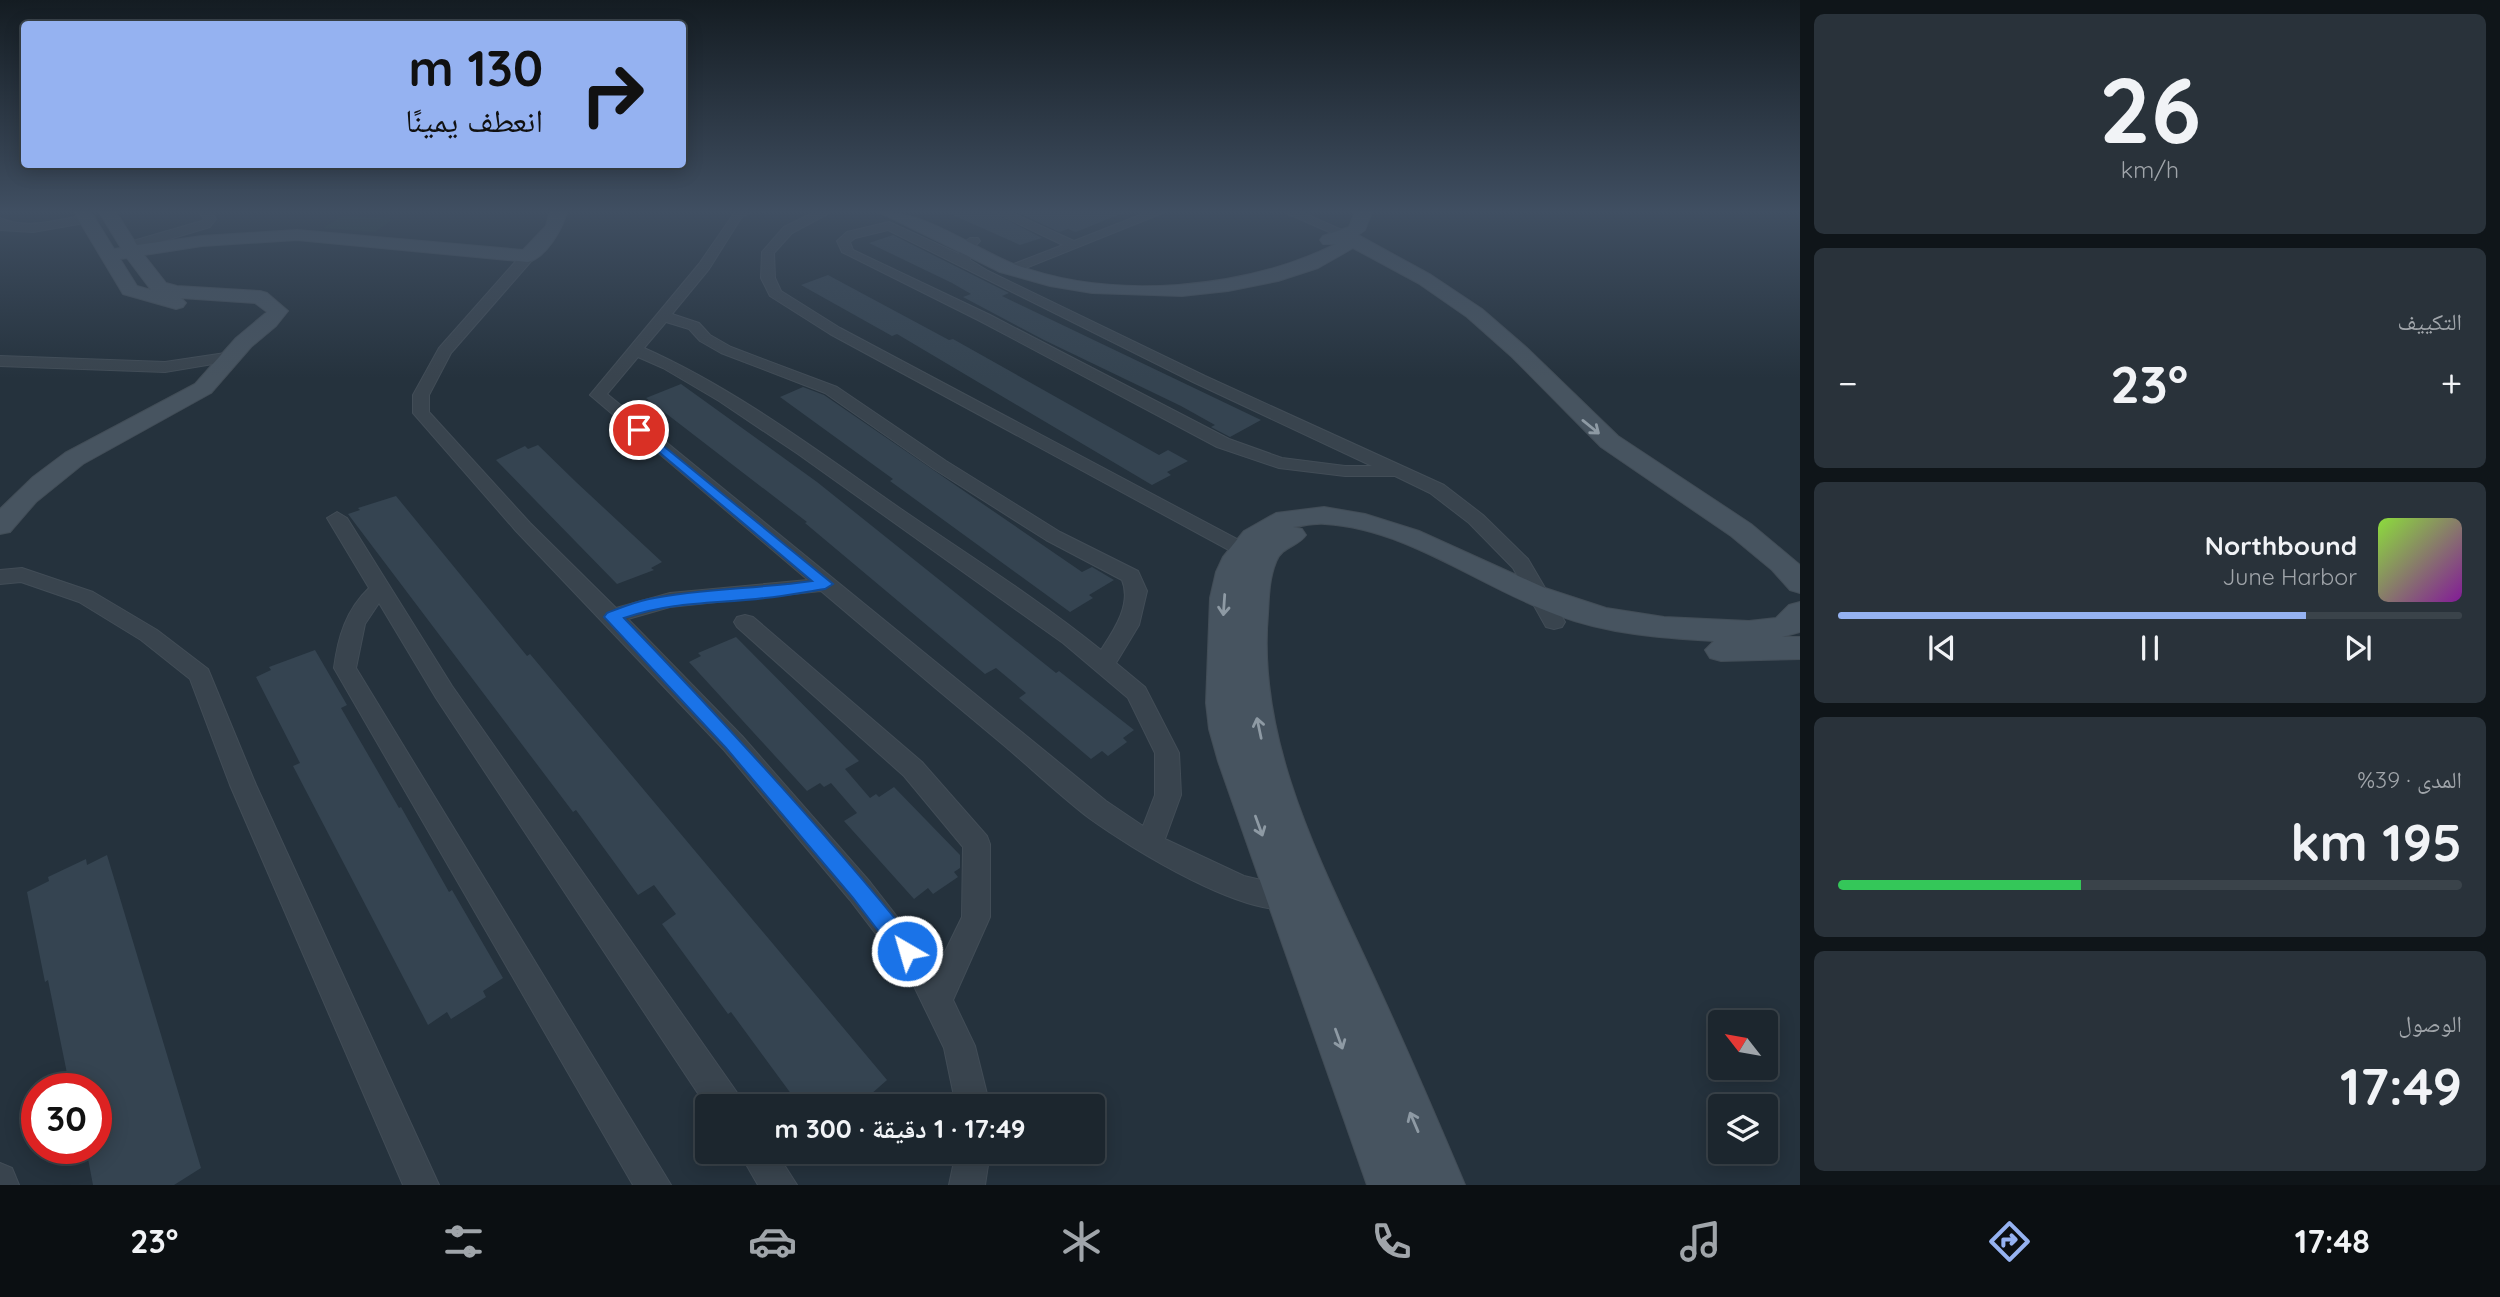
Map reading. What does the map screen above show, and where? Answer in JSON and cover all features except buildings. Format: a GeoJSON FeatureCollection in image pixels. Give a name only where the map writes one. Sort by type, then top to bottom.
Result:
{"type":"FeatureCollection","features":[{"type":"Feature","properties":{"kind":"street"},"geometry":{"type":"LineString","coordinates":[[0,498],[37,465],[186,383],[229,339],[254,320],[256,311],[243,305],[169,303],[130,290],[116,267]]}},
{"type":"Feature","properties":{"kind":"street"},"geometry":{"type":"LineString","coordinates":[[0,526],[19,500],[57,470],[210,382],[240,345],[271,322],[278,311],[260,297],[175,292],[159,287],[142,267]]}},
{"type":"Feature","properties":{"kind":"street"},"geometry":{"type":"LineString","coordinates":[[518,267],[444,351],[421,394],[421,414],[523,527],[733,743],[860,891],[922,970],[959,1046],[969,1094]]}},
{"type":"Feature","properties":{"kind":"street"},"geometry":{"type":"LineString","coordinates":[[703,267],[598,395],[1097,809],[1150,844],[1212,876],[1301,898]]}},
{"type":"Feature","properties":{"kind":"street"},"geometry":{"type":"LineString","coordinates":[[768,267],[768,278],[775,293],[835,331],[976,404],[1251,554]]}},
{"type":"Feature","properties":{"kind":"street"},"geometry":{"type":"LineString","coordinates":[[879,267],[1099,376],[1196,430],[1279,463],[1345,471],[1399,471]]}},
{"type":"Feature","properties":{"kind":"street"},"geometry":{"type":"LineString","coordinates":[[978,267],[982,274],[1199,379],[1437,489],[1476,519],[1521,564],[1548,610]]}},
{"type":"Feature","properties":{"kind":"street"},"geometry":{"type":"LineString","coordinates":[[1020,267],[1042,279],[1105,288],[1170,290],[1239,285],[1284,275],[1303,267]]}},
{"type":"Feature","properties":{"kind":"street"},"geometry":{"type":"LineString","coordinates":[[1401,267],[1422,278],[1482,319],[1584,421],[1630,458],[1681,489],[1779,558],[1800,583]]}},
{"type":"Feature","properties":{"kind":"street"},"geometry":{"type":"LineString","coordinates":[[1423,267],[1486,308],[1576,393],[1650,450],[1800,553]]}},
{"type":"Feature","properties":{"kind":"street"},"geometry":{"type":"LineString","coordinates":[[663,316],[694,326],[705,338],[726,350],[831,390],[940,465],[1053,536],[1131,576],[1137,591],[1128,625],[1104,665]]}},
{"type":"Feature","properties":{"kind":"street"},"geometry":{"type":"LineString","coordinates":[[635,350],[725,397],[804,450],[1071,638],[1137,693],[1167,753],[1168,795],[1150,844]]}},
{"type":"Feature","properties":{"kind":"street"},"geometry":{"type":"LineString","coordinates":[[0,361],[133,368],[165,367],[232,357]]}},
{"type":"Feature","properties":{"kind":"street"},"geometry":{"type":"LineString","coordinates":[[337,518],[444,692],[718,1094]]}},
{"type":"Feature","properties":{"kind":"street"},"geometry":{"type":"LineString","coordinates":[[1251,554],[1287,536],[1312,530],[1334,531],[1397,551],[1548,610],[1602,638],[1657,646],[1758,650],[1800,648]]}},
{"type":"Feature","properties":{"kind":"street"},"geometry":{"type":"LineString","coordinates":[[1251,554],[1252,674],[1256,716],[1301,898],[1392,1185]]}},
{"type":"Feature","properties":{"kind":"street"},"geometry":{"type":"LineString","coordinates":[[0,577],[22,576],[86,597],[149,635],[200,675],[243,785],[421,1185]]}},
{"type":"Feature","properties":{"kind":"street"},"geometry":{"type":"LineString","coordinates":[[613,617],[648,604],[825,584]]}},
{"type":"Feature","properties":{"kind":"street"},"geometry":{"type":"LineString","coordinates":[[381,589],[367,601],[349,633],[345,668],[653,1185]]}},
{"type":"Feature","properties":{"kind":"street"},"geometry":{"type":"LineString","coordinates":[[1548,610],[1667,628],[1731,631],[1771,629],[1792,623],[1800,612]]}},
{"type":"Feature","properties":{"kind":"street"},"geometry":{"type":"LineString","coordinates":[[745,622],[913,769],[976,844],[976,917],[937,1000]]}},
{"type":"Feature","properties":{"kind":"street"},"geometry":{"type":"LineString","coordinates":[[1301,898],[1440,1185]]}},
{"type":"Feature","properties":{"kind":"street"},"geometry":{"type":"LineString","coordinates":[[764,1164],[779,1185]]}},
{"type":"Feature","properties":{"kind":"street"},"geometry":{"type":"LineString","coordinates":[[967,1185],[971,1164]]}},
{"type":"Feature","properties":{"kind":"street"},"geometry":{"type":"LineString","coordinates":[[0,1180],[1,1185]]}},
{"type":"Feature","properties":{"kind":"route"},"geometry":{"type":"LineString","coordinates":[[639,430],[825,584],[648,604],[613,617],[733,743],[860,891],[907,951]]}}]}
